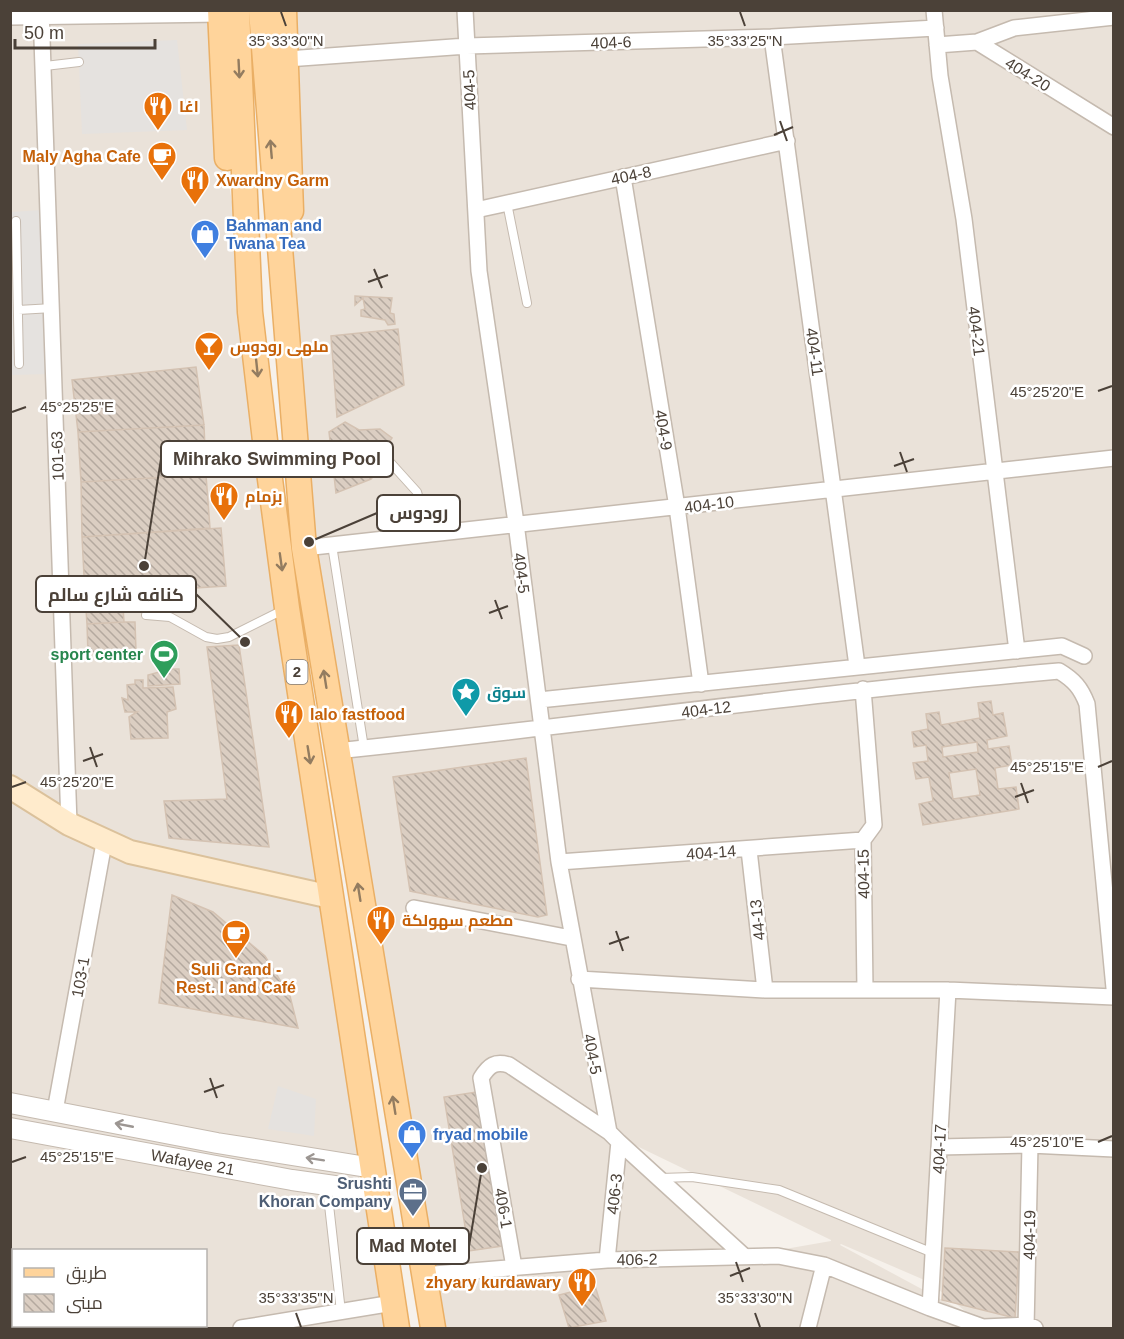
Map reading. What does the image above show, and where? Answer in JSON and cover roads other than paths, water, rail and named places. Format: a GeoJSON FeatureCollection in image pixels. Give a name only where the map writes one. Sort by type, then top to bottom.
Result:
{"type":"FeatureCollection","features":[{"type":"Feature","properties":{"kind":"main road","name":"2"},"geometry":{"type":"LineString","coordinates":[[261,10],[304,548],[422,1275],[433,1329]]}},
{"type":"Feature","properties":{"kind":"main road"},"geometry":{"type":"LineString","coordinates":[[283,294],[291,217],[284,10]]}},
{"type":"Feature","properties":{"kind":"main road","name":"2"},"geometry":{"type":"LineString","coordinates":[[226,12],[228,184],[250,312],[287,608],[397,1329]]}},
{"type":"Feature","properties":{"kind":"main road"},"geometry":{"type":"LineString","coordinates":[[10,787],[69,825],[104,843],[185,867],[331,897]]}},
{"type":"Feature","properties":{"kind":"street","name":"404-5"},"geometry":{"type":"LineString","coordinates":[[465,10],[479,271],[516,524],[559,862],[579,979],[614,1137]]}},
{"type":"Feature","properties":{"kind":"street","name":"404-21"},"geometry":{"type":"LineString","coordinates":[[934,10],[964,219],[1017,651]]}},
{"type":"Feature","properties":{"kind":"street"},"geometry":{"type":"LineString","coordinates":[[10,16],[41,13],[226,12]]}},
{"type":"Feature","properties":{"kind":"street","name":"101-63"},"geometry":{"type":"LineString","coordinates":[[41,13],[45,66],[69,825]]}},
{"type":"Feature","properties":{"kind":"street"},"geometry":{"type":"LineString","coordinates":[[938,45],[977,42],[1014,28],[1113,17]]}},
{"type":"Feature","properties":{"kind":"street","name":"404-6"},"geometry":{"type":"LineString","coordinates":[[286,59],[466,46],[772,37],[936,28]]}},
{"type":"Feature","properties":{"kind":"street","name":"404-11"},"geometry":{"type":"LineString","coordinates":[[772,37],[858,666]]}},
{"type":"Feature","properties":{"kind":"street","name":"404-20"},"geometry":{"type":"LineString","coordinates":[[977,42],[1113,127]]}},
{"type":"Feature","properties":{"kind":"street","name":"404-8"},"geometry":{"type":"LineString","coordinates":[[476,210],[787,141]]}},
{"type":"Feature","properties":{"kind":"street","name":"404-9"},"geometry":{"type":"LineString","coordinates":[[623,177],[677,507],[701,684]]}},
{"type":"Feature","properties":{"kind":"street","name":"404-10"},"geometry":{"type":"LineString","coordinates":[[304,548],[1113,458]]}},
{"type":"Feature","properties":{"kind":"street"},"geometry":{"type":"LineString","coordinates":[[539,700],[1062,646],[1084,656]]}},
{"type":"Feature","properties":{"kind":"street","name":"404-12"},"geometry":{"type":"LineString","coordinates":[[336,752],[542,730],[862,689],[1059,671],[1073,680],[1083,692],[1087,704],[1113,988]]}},
{"type":"Feature","properties":{"kind":"street","name":"404-15"},"geometry":{"type":"LineString","coordinates":[[862,689],[874,825],[863,840],[865,990]]}},
{"type":"Feature","properties":{"kind":"street","name":"404-14"},"geometry":{"type":"LineString","coordinates":[[559,862],[863,840]]}},
{"type":"Feature","properties":{"kind":"street","name":"103-1"},"geometry":{"type":"LineString","coordinates":[[56,1112],[104,843]]}},
{"type":"Feature","properties":{"kind":"street","name":"44-13"},"geometry":{"type":"LineString","coordinates":[[749,849],[765,990]]}},
{"type":"Feature","properties":{"kind":"street"},"geometry":{"type":"LineString","coordinates":[[414,908],[571,938]]}},
{"type":"Feature","properties":{"kind":"street"},"geometry":{"type":"LineString","coordinates":[[579,979],[765,990],[948,990],[1113,997]]}},
{"type":"Feature","properties":{"kind":"street","name":"404-17"},"geometry":{"type":"LineString","coordinates":[[930,1308],[948,990]]}},
{"type":"Feature","properties":{"kind":"street","name":"406-1"},"geometry":{"type":"LineString","coordinates":[[514,1267],[481,1078],[492,1064],[500,1062],[509,1065],[614,1137]]}},
{"type":"Feature","properties":{"kind":"street","name":"Wafayee 21"},"geometry":{"type":"LineString","coordinates":[[10,1103],[217,1143],[375,1180]]}},
{"type":"Feature","properties":{"kind":"street","name":"Wafayee 21"},"geometry":{"type":"LineString","coordinates":[[10,1128],[327,1185],[375,1180]]}},
{"type":"Feature","properties":{"kind":"street"},"geometry":{"type":"LineString","coordinates":[[614,1137],[744,1256]]}},
{"type":"Feature","properties":{"kind":"street","name":"406-3"},"geometry":{"type":"LineString","coordinates":[[607,1260],[614,1137]]}},
{"type":"Feature","properties":{"kind":"street"},"geometry":{"type":"LineString","coordinates":[[939,1147],[1030,1145],[1113,1149]]}},
{"type":"Feature","properties":{"kind":"street","name":"404-19"},"geometry":{"type":"LineString","coordinates":[[1030,1145],[1030,1327]]}},
{"type":"Feature","properties":{"kind":"street","name":"406-2"},"geometry":{"type":"LineString","coordinates":[[422,1275],[607,1260],[778,1256],[824,1265],[984,1328]]}},
{"type":"Feature","properties":{"kind":"street"},"geometry":{"type":"LineString","coordinates":[[808,1329],[824,1265]]}},
{"type":"Feature","properties":{"kind":"street"},"geometry":{"type":"LineString","coordinates":[[241,1329],[393,1303]]}},
{"type":"Feature","properties":{"kind":"street"},"geometry":{"type":"LineString","coordinates":[[984,1328],[1030,1327]]}},
{"type":"Feature","properties":{"kind":"lane"},"geometry":{"type":"LineString","coordinates":[[45,66],[79,62]]}},
{"type":"Feature","properties":{"kind":"lane"},"geometry":{"type":"LineString","coordinates":[[507,203],[527,303]]}},
{"type":"Feature","properties":{"kind":"lane"},"geometry":{"type":"LineString","coordinates":[[16,221],[18,310],[14,327],[19,364]]}},
{"type":"Feature","properties":{"kind":"lane"},"geometry":{"type":"LineString","coordinates":[[18,310],[52,308]]}},
{"type":"Feature","properties":{"kind":"lane"},"geometry":{"type":"LineString","coordinates":[[390,461],[417,492],[429,533]]}},
{"type":"Feature","properties":{"kind":"lane"},"geometry":{"type":"LineString","coordinates":[[332,545],[364,748]]}},
{"type":"Feature","properties":{"kind":"lane"},"geometry":{"type":"LineString","coordinates":[[146,615],[170,617],[206,637],[217,639],[229,637],[287,608]]}},
{"type":"Feature","properties":{"kind":"lane"},"geometry":{"type":"LineString","coordinates":[[659,1178],[692,1177],[779,1190],[933,1253]]}},
{"type":"Feature","properties":{"kind":"lane"},"geometry":{"type":"LineString","coordinates":[[327,1185],[341,1312]]}},
{"type":"Feature","properties":{"kind":"place","name":"اغا"},"geometry":{"type":"Point","coordinates":[158,132]}},
{"type":"Feature","properties":{"kind":"place","name":"Maly Agha Cafe"},"geometry":{"type":"Point","coordinates":[162,182]}},
{"type":"Feature","properties":{"kind":"place","name":"Xwardny Garm"},"geometry":{"type":"Point","coordinates":[195,206]}},
{"type":"Feature","properties":{"kind":"place","name":"Bahman and Twana Tea"},"geometry":{"type":"Point","coordinates":[205,260]}},
{"type":"Feature","properties":{"kind":"place","name":"ملهى رودوس"},"geometry":{"type":"Point","coordinates":[209,372]}},
{"type":"Feature","properties":{"kind":"place","name":"بزمام"},"geometry":{"type":"Point","coordinates":[224,522]}},
{"type":"Feature","properties":{"kind":"place","name":"رودوس"},"geometry":{"type":"Point","coordinates":[309,542]}},
{"type":"Feature","properties":{"kind":"place","name":"Mihrako Swimming Pool"},"geometry":{"type":"Point","coordinates":[144,566]}},
{"type":"Feature","properties":{"kind":"place","name":"كنافه شارع سالم"},"geometry":{"type":"Point","coordinates":[245,642]}},
{"type":"Feature","properties":{"kind":"place","name":"sport center"},"geometry":{"type":"Point","coordinates":[164,680]}},
{"type":"Feature","properties":{"kind":"place","name":"سوق"},"geometry":{"type":"Point","coordinates":[466,718]}},
{"type":"Feature","properties":{"kind":"place","name":"lalo fastfood"},"geometry":{"type":"Point","coordinates":[289,740]}},
{"type":"Feature","properties":{"kind":"place","name":"مطعم سهولكة"},"geometry":{"type":"Point","coordinates":[381,946]}},
{"type":"Feature","properties":{"kind":"place","name":"Suli Grand - Rest. I and Café"},"geometry":{"type":"Point","coordinates":[236,960]}},
{"type":"Feature","properties":{"kind":"place","name":"fryad mobile"},"geometry":{"type":"Point","coordinates":[412,1160]}},
{"type":"Feature","properties":{"kind":"place","name":"Mad Motel"},"geometry":{"type":"Point","coordinates":[482,1168]}},
{"type":"Feature","properties":{"kind":"place","name":"Srushti Khoran Company"},"geometry":{"type":"Point","coordinates":[413,1218]}},
{"type":"Feature","properties":{"kind":"place","name":"zhyary kurdawary"},"geometry":{"type":"Point","coordinates":[582,1308]}}]}
